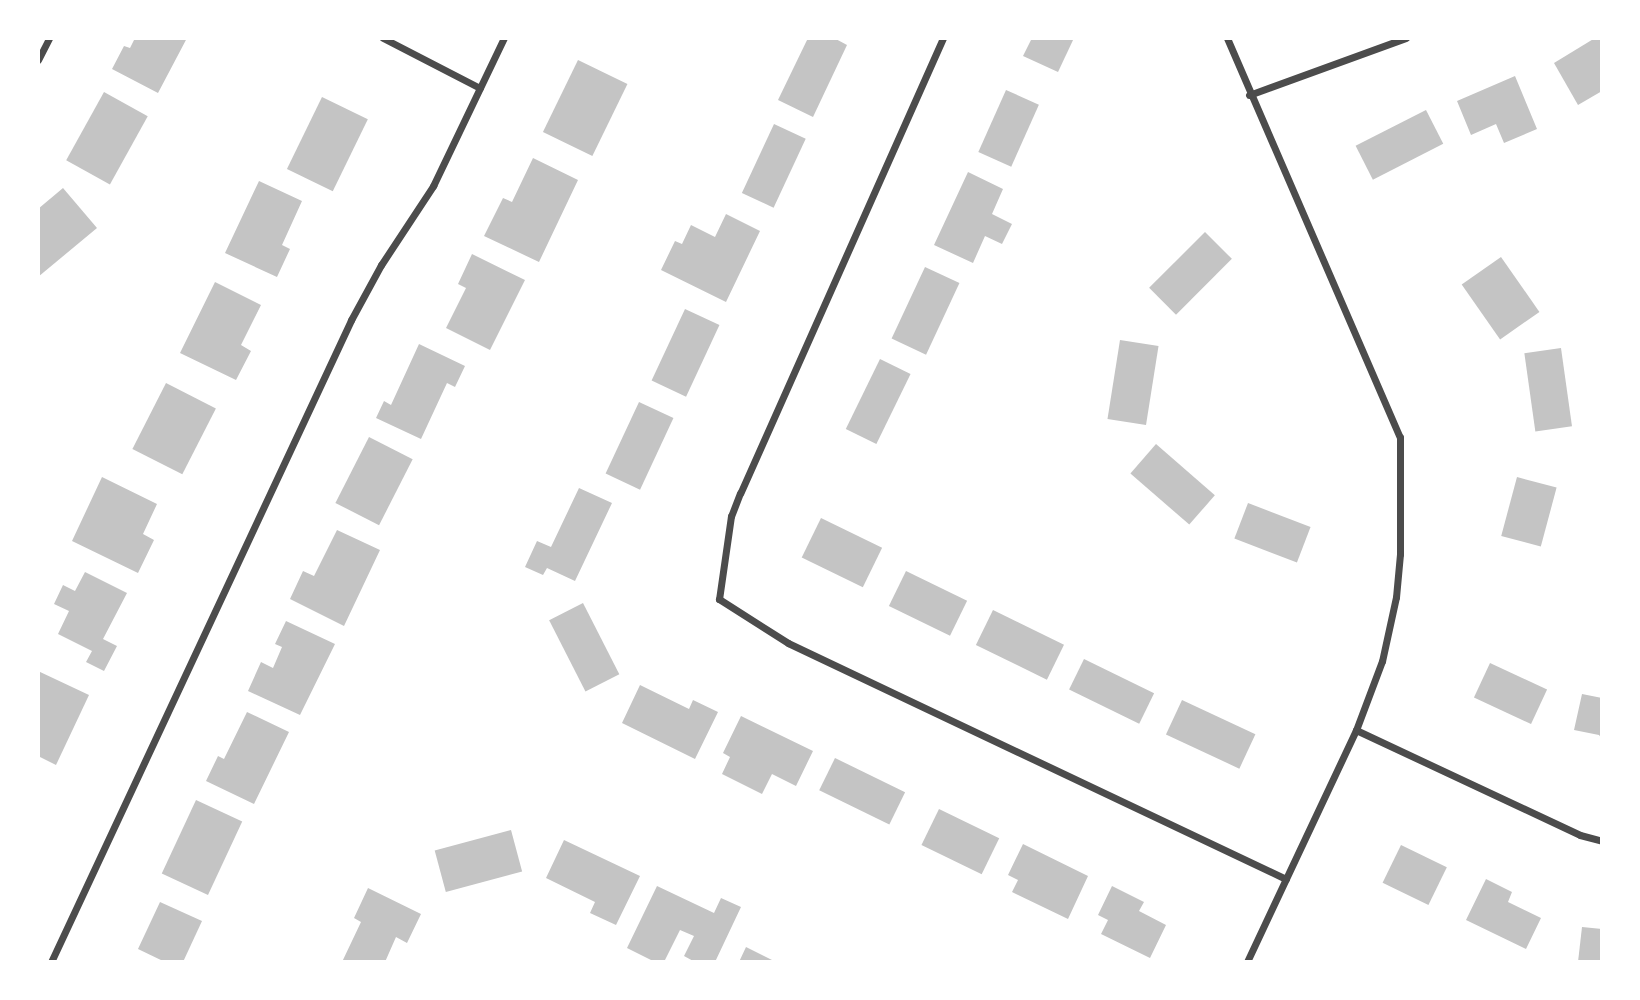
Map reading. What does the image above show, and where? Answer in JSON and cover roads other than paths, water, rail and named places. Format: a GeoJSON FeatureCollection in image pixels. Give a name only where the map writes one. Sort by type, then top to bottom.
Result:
{"type":"FeatureCollection","features":[{"type":"Feature","properties":{"kind":"street"},"geometry":{"type":"LineString","coordinates":[[38,60],[48,38]]}},
{"type":"Feature","properties":{"kind":"street"},"geometry":{"type":"LineString","coordinates":[[383,38],[480,88]]}},
{"type":"Feature","properties":{"kind":"street"},"geometry":{"type":"LineString","coordinates":[[51,961],[351,320],[381,265],[433,186],[504,38]]}},
{"type":"Feature","properties":{"kind":"street"},"geometry":{"type":"LineString","coordinates":[[943,38],[740,493],[731,516],[719,598],[788,643],[1286,879]]}},
{"type":"Feature","properties":{"kind":"street"},"geometry":{"type":"LineString","coordinates":[[1227,38],[1249,95],[1362,345],[1400,437],[1400,554],[1396,597],[1382,661],[1356,730],[1247,961]]}},
{"type":"Feature","properties":{"kind":"street"},"geometry":{"type":"LineString","coordinates":[[1249,95],[1406,38]]}},
{"type":"Feature","properties":{"kind":"street"},"geometry":{"type":"LineString","coordinates":[[1356,730],[1580,835],[1601,841]]}}]}
